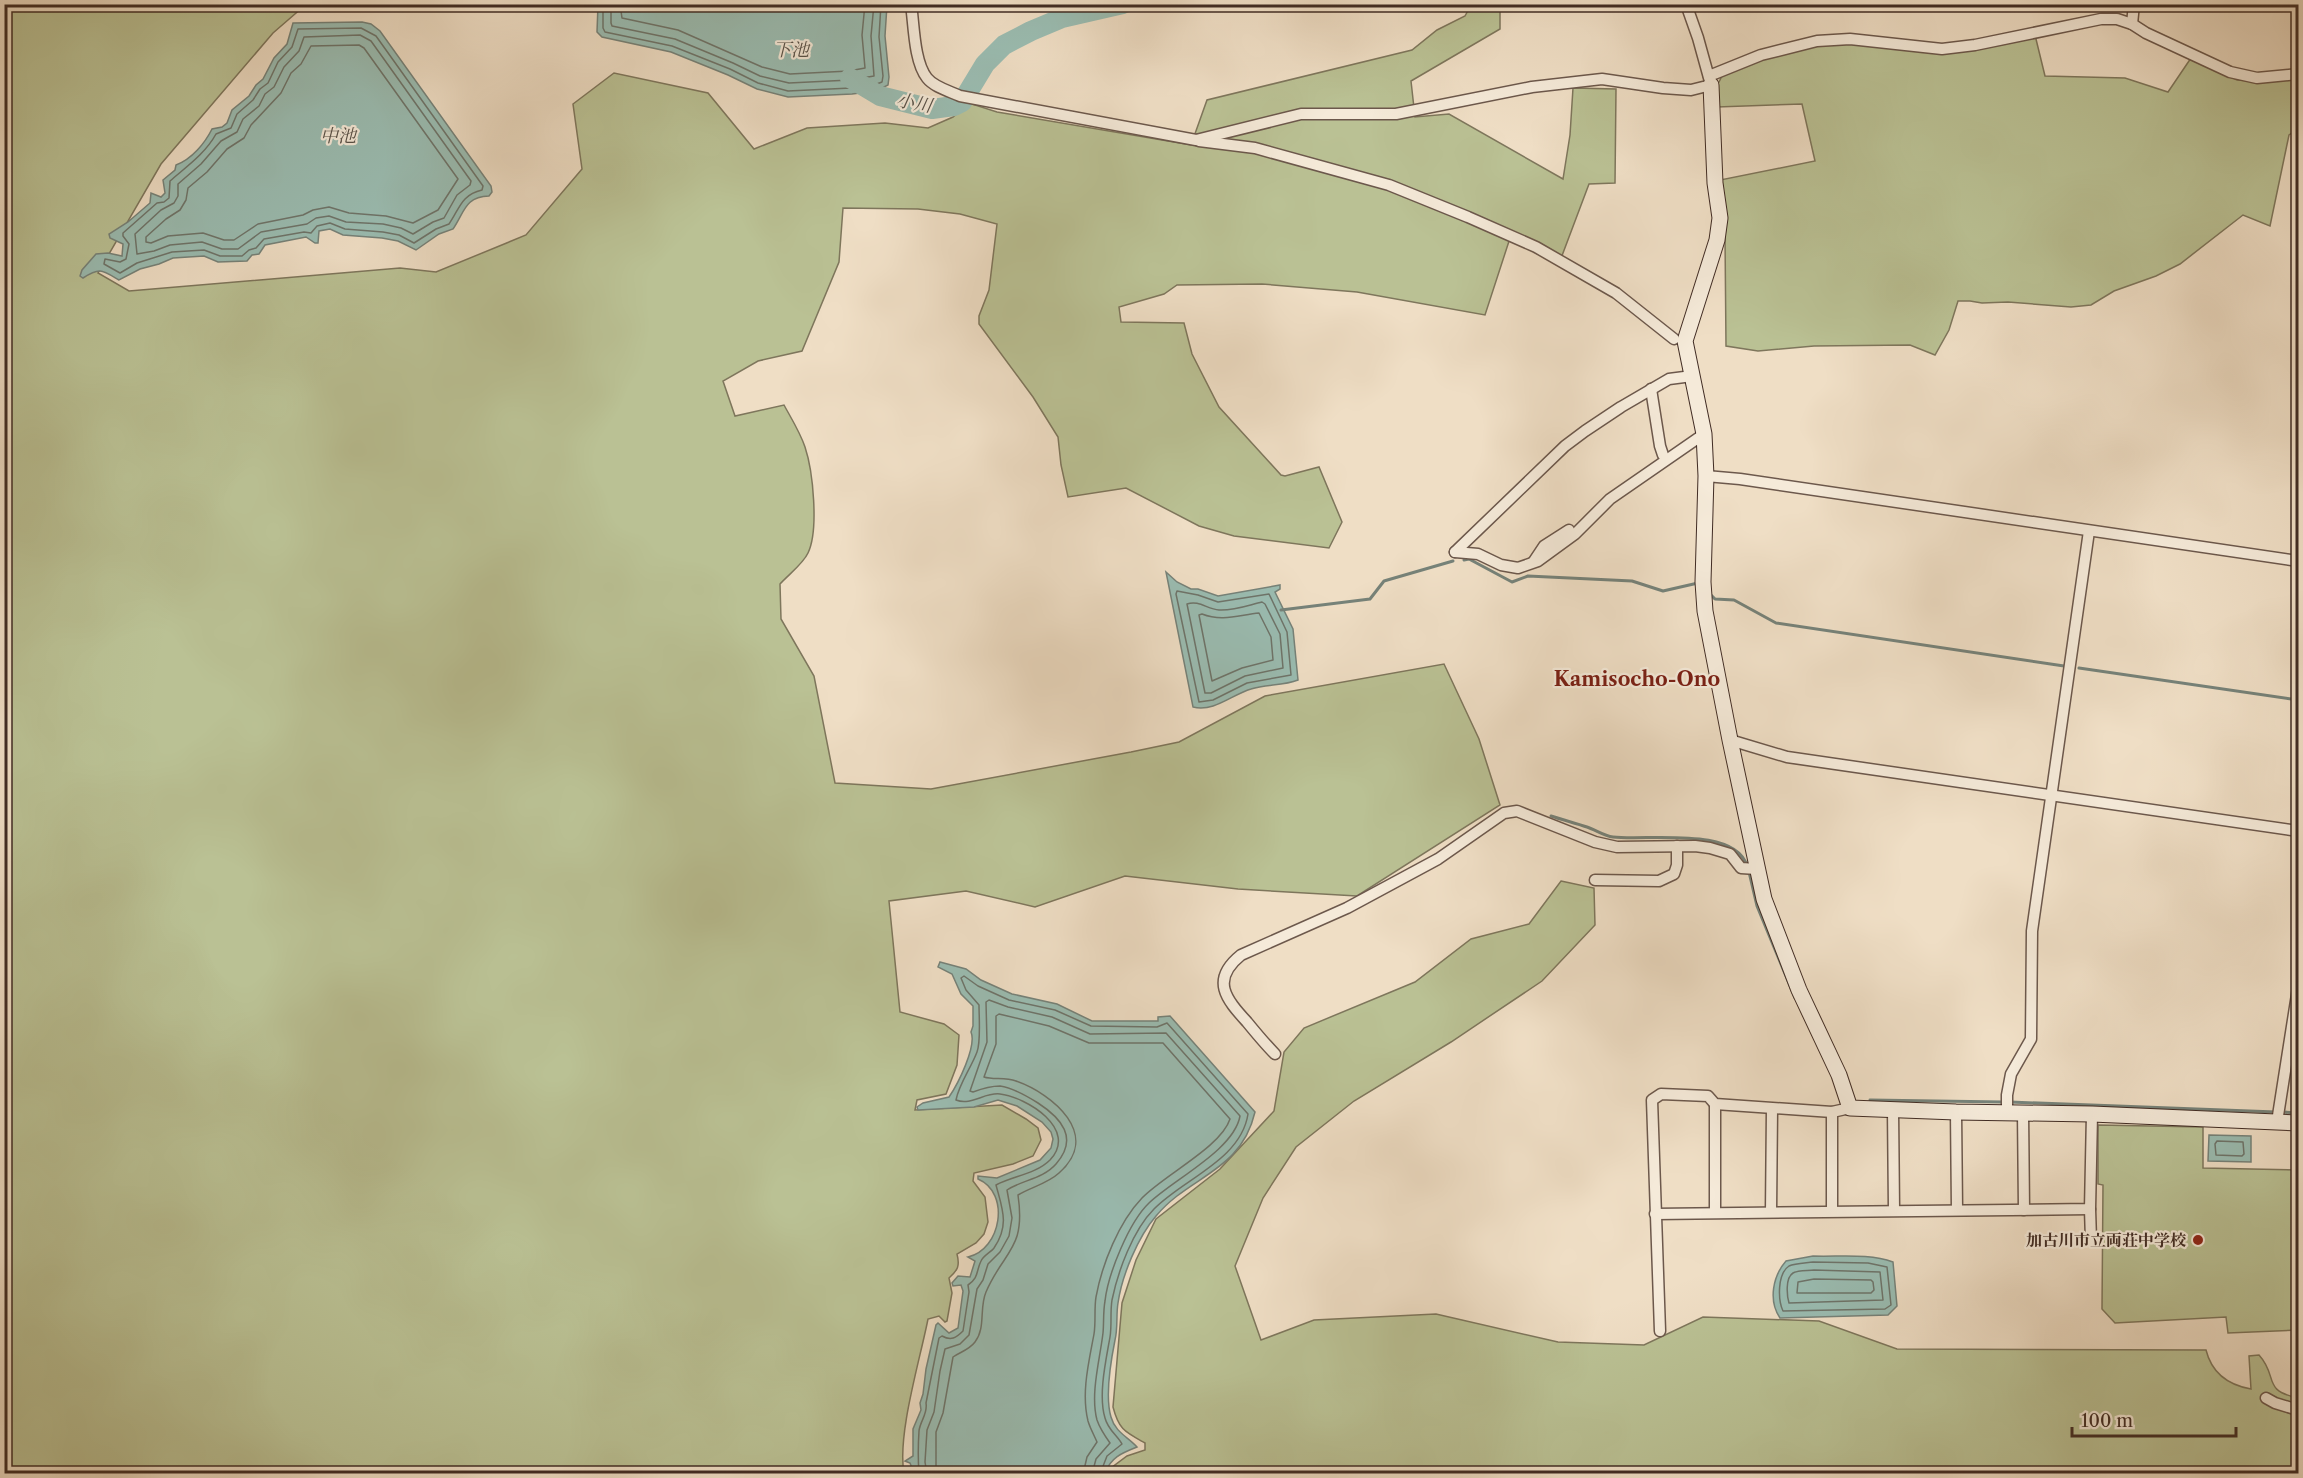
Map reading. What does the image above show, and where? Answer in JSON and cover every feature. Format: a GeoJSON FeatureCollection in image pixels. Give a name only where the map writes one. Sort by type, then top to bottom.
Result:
{"type":"FeatureCollection","features":[{"type":"Feature","properties":{"kind":"street"},"geometry":{"type":"LineString","coordinates":[[912,4],[917,52],[926,78],[935,85],[968,98],[1203,143],[1255,148],[1378,182],[1468,216],[1536,247],[1616,293],[1674,339]]}},
{"type":"Feature","properties":{"kind":"street"},"geometry":{"type":"LineString","coordinates":[[1686,4],[1709,80],[1715,183],[1720,218],[1717,240],[1685,341],[1706,476],[1703,582],[1705,611],[1764,899],[1799,990],[1839,1075],[1850,1108]]}},
{"type":"Feature","properties":{"kind":"street"},"geometry":{"type":"LineString","coordinates":[[2132,24],[2134,4]]}},
{"type":"Feature","properties":{"kind":"street"},"geometry":{"type":"LineString","coordinates":[[1196,140],[1301,114],[1396,114],[1532,87],[1602,79],[1690,90],[1761,55],[1817,41],[1850,39],[1942,49],[1975,45],[2101,19],[2116,19],[2132,24],[2146,33],[2230,72],[2257,78],[2298,74]]}},
{"type":"Feature","properties":{"kind":"street"},"geometry":{"type":"LineString","coordinates":[[1692,376],[1668,379],[1585,431],[1565,446],[1455,552],[1478,554],[1501,565],[1518,568],[1532,564],[1575,534],[1610,499],[1699,437]]}},
{"type":"Feature","properties":{"kind":"street"},"geometry":{"type":"LineString","coordinates":[[1651,389],[1663,455]]}},
{"type":"Feature","properties":{"kind":"street"},"geometry":{"type":"LineString","coordinates":[[1532,564],[1544,546],[1569,530],[1609,494],[1681,442],[1699,437]]}},
{"type":"Feature","properties":{"kind":"street"},"geometry":{"type":"LineString","coordinates":[[1706,476],[1740,479],[2298,561]]}},
{"type":"Feature","properties":{"kind":"street"},"geometry":{"type":"LineString","coordinates":[[2007,1112],[2011,1074],[2031,1039],[2032,931],[2090,531]]}},
{"type":"Feature","properties":{"kind":"street"},"geometry":{"type":"LineString","coordinates":[[1730,740],[1787,756],[2298,831]]}},
{"type":"Feature","properties":{"kind":"street"},"geometry":{"type":"LineString","coordinates":[[1275,1054],[1226,999],[1225,975],[1233,961],[1241,955],[1347,908],[1438,859],[1504,813],[1517,811],[1595,842],[1617,847],[1710,848],[1730,854],[1741,868],[1757,869]]}},
{"type":"Feature","properties":{"kind":"street"},"geometry":{"type":"LineString","coordinates":[[1595,880],[1659,881],[1674,874],[1677,865],[1677,846]]}},
{"type":"Feature","properties":{"kind":"street"},"geometry":{"type":"LineString","coordinates":[[2277,1122],[2298,988]]}},
{"type":"Feature","properties":{"kind":"street"},"geometry":{"type":"LineString","coordinates":[[1660,1331],[1652,1100],[1660,1094],[1708,1096],[1715,1104],[1715,1212]]}},
{"type":"Feature","properties":{"kind":"street"},"geometry":{"type":"LineString","coordinates":[[1715,1104],[1832,1112],[1850,1108],[2023,1112],[2298,1123]]}},
{"type":"Feature","properties":{"kind":"street"},"geometry":{"type":"LineString","coordinates":[[1771,1212],[1772,1109]]}},
{"type":"Feature","properties":{"kind":"street"},"geometry":{"type":"LineString","coordinates":[[1893,1110],[1894,1210]]}},
{"type":"Feature","properties":{"kind":"street"},"geometry":{"type":"LineString","coordinates":[[1832,1112],[1832,1211]]}},
{"type":"Feature","properties":{"kind":"street"},"geometry":{"type":"LineString","coordinates":[[1956,1112],[1957,1210]]}},
{"type":"Feature","properties":{"kind":"street"},"geometry":{"type":"LineString","coordinates":[[2023,1112],[2024,1210]]}},
{"type":"Feature","properties":{"kind":"street"},"geometry":{"type":"LineString","coordinates":[[2091,1240],[2092,1114]]}},
{"type":"Feature","properties":{"kind":"street"},"geometry":{"type":"LineString","coordinates":[[1655,1214],[2090,1209]]}},
{"type":"Feature","properties":{"kind":"street"},"geometry":{"type":"LineString","coordinates":[[2266,1398],[2298,1410]]}},
{"type":"Feature","properties":{"kind":"green space"},"geometry":{"type":"Polygon","coordinates":[[[300,4],[303,7],[273,33],[161,164],[98,273],[129,291],[400,268],[436,272],[526,235],[582,169],[573,104],[614,73],[708,93],[754,149],[807,128],[885,123],[928,128],[953,117],[969,103],[997,112],[1191,145],[1207,100],[1412,50],[1437,30],[1465,16],[1471,5],[1500,5],[1500,29],[1411,81],[1415,117],[1449,114],[1563,179],[1570,135],[1573,88],[1616,89],[1615,183],[1589,184],[1560,261],[1511,235],[1485,315],[1357,292],[1262,284],[1177,285],[1164,294],[1119,307],[1121,322],[1184,323],[1192,354],[1219,407],[1281,475],[1285,476],[1319,467],[1342,522],[1329,548],[1234,536],[1199,526],[1126,488],[1068,497],[1058,437],[1033,397],[979,324],[979,316],[989,290],[997,224],[960,214],[918,209],[843,208],[839,262],[802,351],[758,361],[723,381],[735,416],[784,405],[805,447],[812,485],[813,530],[806,557],[780,584],[781,619],[814,676],[835,783],[931,789],[1131,752],[1179,742],[1265,696],[1444,664],[1479,739],[1500,805],[1357,896],[1238,889],[1125,876],[1035,907],[966,891],[889,901],[900,1012],[944,1024],[959,1035],[957,1065],[946,1094],[917,1100],[915,1110],[1002,1105],[1038,1128],[1041,1140],[1033,1156],[1013,1164],[974,1173],[973,1181],[985,1197],[988,1222],[984,1234],[976,1243],[957,1254],[958,1268],[949,1278],[952,1293],[947,1321],[945,1322],[939,1316],[928,1319],[906,1418],[904,1473],[5,1474],[5,5],[300,4]]]}},
{"type":"Feature","properties":{"kind":"green space"},"geometry":{"type":"Polygon","coordinates":[[[2035,35],[2045,76],[2125,78],[2168,92],[2191,58],[2237,80],[2293,79],[2298,85],[2298,129],[2289,135],[2270,226],[2243,215],[2180,264],[2156,276],[2114,291],[2091,305],[2071,307],[1958,301],[1949,330],[1935,355],[1910,345],[1814,346],[1758,351],[1726,346],[1725,236],[1727,218],[1720,180],[1815,161],[1802,104],[1717,107],[1718,84],[1723,74],[1745,64],[1803,47],[1841,43],[1912,50],[2035,35]]]}},
{"type":"Feature","properties":{"kind":"green space"},"geometry":{"type":"Polygon","coordinates":[[[1561,881],[1594,888],[1595,925],[1542,981],[1451,1042],[1354,1101],[1296,1147],[1263,1198],[1235,1266],[1261,1340],[1314,1320],[1436,1314],[1558,1342],[1644,1345],[1703,1317],[1819,1321],[1897,1349],[2206,1350],[2212,1366],[2222,1377],[2235,1385],[2251,1389],[2249,1356],[2259,1355],[2275,1387],[2287,1395],[2298,1398],[2298,1473],[1110,1474],[1111,1468],[1127,1456],[1145,1450],[1145,1443],[1120,1426],[1113,1407],[1122,1303],[1136,1260],[1156,1219],[1220,1169],[1274,1111],[1284,1052],[1304,1028],[1415,982],[1471,939],[1529,924],[1561,881]]]}},
{"type":"Feature","properties":{"kind":"green space","name":"加古川市立両荘中学校"},"geometry":{"type":"Polygon","coordinates":[[[2098,1125],[2203,1127],[2203,1168],[2298,1170],[2298,1330],[2228,1333],[2226,1317],[2115,1323],[2102,1309],[2103,1185],[2098,1184],[2098,1125]]]}},
{"type":"Feature","properties":{"kind":"water","name":"下池"},"geometry":{"type":"Polygon","coordinates":[[[598,5],[887,5],[885,36],[888,85],[876,91],[852,94],[788,97],[757,89],[671,52],[602,37],[597,32],[598,5]]]}},
{"type":"Feature","properties":{"kind":"water","name":"中池"},"geometry":{"type":"Polygon","coordinates":[[[362,22],[371,24],[380,31],[491,186],[492,192],[489,196],[475,199],[466,206],[453,229],[439,234],[416,250],[398,241],[343,235],[330,229],[319,231],[318,243],[306,237],[265,245],[259,254],[252,255],[247,261],[218,262],[204,256],[173,258],[140,269],[119,280],[101,271],[93,272],[83,278],[80,276],[82,270],[96,254],[108,253],[122,256],[123,244],[110,238],[109,234],[128,222],[150,203],[151,193],[161,197],[165,193],[163,180],[175,170],[176,165],[197,150],[212,129],[222,127],[227,123],[232,110],[249,96],[263,79],[274,58],[287,44],[293,23],[362,22]]]}},
{"type":"Feature","properties":{"kind":"water"},"geometry":{"type":"Polygon","coordinates":[[[1166,572],[1177,582],[1191,589],[1218,596],[1280,585],[1280,589],[1275,592],[1293,629],[1298,680],[1251,689],[1209,707],[1193,707],[1166,572]]]}},
{"type":"Feature","properties":{"kind":"water"},"geometry":{"type":"Polygon","coordinates":[[[940,962],[966,969],[981,980],[1012,994],[1057,1004],[1092,1021],[1158,1021],[1158,1017],[1170,1016],[1255,1112],[1248,1132],[1238,1148],[1213,1171],[1169,1202],[1149,1225],[1132,1257],[1118,1303],[1109,1379],[1109,1409],[1115,1427],[1137,1447],[1114,1459],[1105,1473],[914,1473],[910,1463],[905,1461],[913,1456],[913,1429],[921,1410],[920,1403],[926,1369],[936,1325],[938,1323],[949,1333],[958,1328],[963,1291],[961,1285],[953,1286],[952,1283],[958,1276],[970,1277],[975,1261],[968,1257],[979,1252],[988,1244],[998,1221],[995,1196],[988,1186],[978,1179],[978,1176],[997,1178],[1040,1160],[1051,1148],[1053,1139],[1051,1132],[1042,1122],[1017,1106],[998,1100],[974,1107],[918,1110],[917,1107],[923,1103],[949,1097],[961,1074],[971,1046],[973,1006],[961,994],[952,974],[938,967],[940,962]]]}},
{"type":"Feature","properties":{"kind":"water"},"geometry":{"type":"Polygon","coordinates":[[[2209,1135],[2251,1136],[2251,1162],[2208,1161],[2209,1135]]]}},
{"type":"Feature","properties":{"kind":"water"},"geometry":{"type":"Polygon","coordinates":[[[1813,1256],[1864,1256],[1893,1262],[1897,1306],[1888,1315],[1780,1318],[1773,1296],[1778,1274],[1786,1261],[1813,1256]]]}},
{"type":"Feature","properties":{"kind":"waterway","name":"小川"},"geometry":{"type":"LineString","coordinates":[[850,78],[880,96],[932,109],[954,106],[962,102],[985,64],[1004,45],[1062,18],[1123,4]]}},
{"type":"Feature","properties":{"kind":"waterway"},"geometry":{"type":"LineString","coordinates":[[1464,560],[1469,559],[1512,582],[1528,576],[1632,581],[1663,591],[1698,583]]}},
{"type":"Feature","properties":{"kind":"waterway"},"geometry":{"type":"LineString","coordinates":[[1281,610],[1370,599],[1384,581],[1453,561]]}},
{"type":"Feature","properties":{"kind":"waterway"},"geometry":{"type":"LineString","coordinates":[[1709,593],[1715,599],[1734,600],[1776,623],[2064,666]]}},
{"type":"Feature","properties":{"kind":"waterway"},"geometry":{"type":"LineString","coordinates":[[2079,668],[2298,700]]}},
{"type":"Feature","properties":{"kind":"waterway"},"geometry":{"type":"LineString","coordinates":[[1551,816],[1613,837],[1708,840],[1726,845],[1739,853],[1747,866]]}},
{"type":"Feature","properties":{"kind":"waterway"},"geometry":{"type":"LineString","coordinates":[[1749,872],[1757,906],[1795,998]]}},
{"type":"Feature","properties":{"kind":"waterway"},"geometry":{"type":"LineString","coordinates":[[1870,1100],[2003,1102]]}},
{"type":"Feature","properties":{"kind":"waterway"},"geometry":{"type":"LineString","coordinates":[[2010,1102],[2276,1112]]}},
{"type":"Feature","properties":{"kind":"waterway"},"geometry":{"type":"LineString","coordinates":[[2282,1112],[2298,1113]]}},
{"type":"Feature","properties":{"kind":"place","name":"加古川市立両荘中学校"},"geometry":{"type":"Point","coordinates":[2198,1240]}},
{"type":"Feature","properties":{"kind":"district","name":"Kamisocho-Ono"},"geometry":{"type":"Point","coordinates":[1637,679]}}]}
